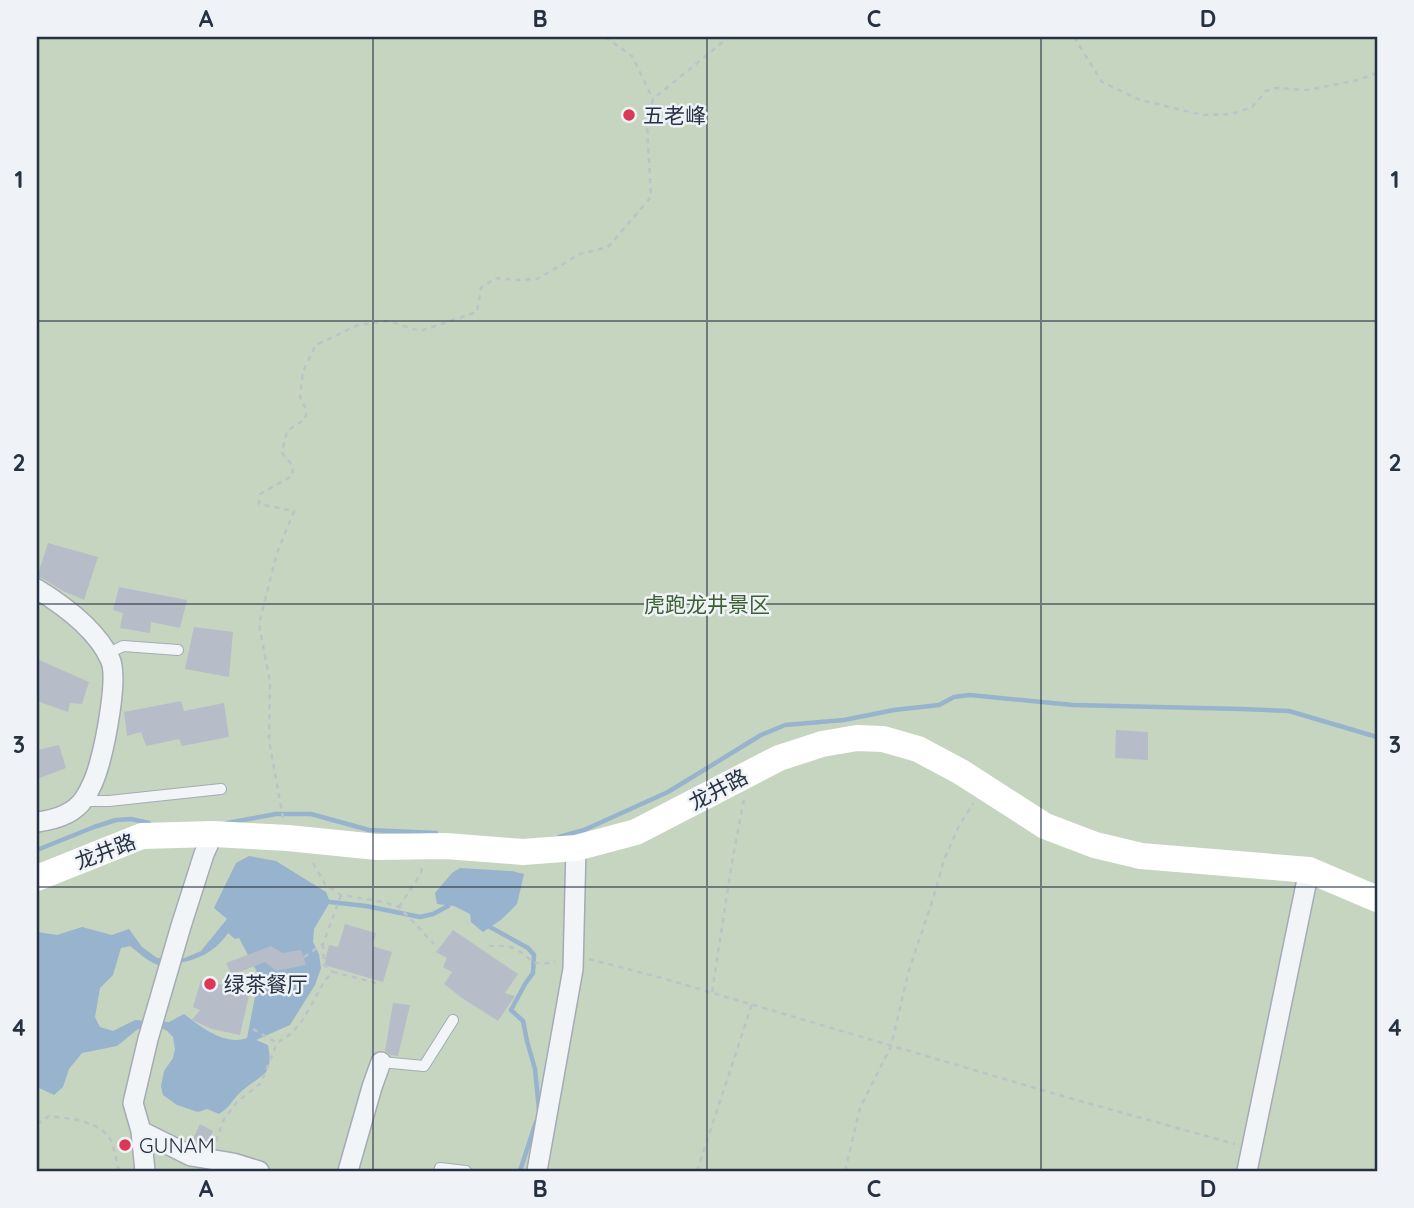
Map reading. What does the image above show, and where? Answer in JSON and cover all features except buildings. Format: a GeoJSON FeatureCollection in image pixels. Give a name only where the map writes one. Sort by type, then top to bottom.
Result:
{"type":"FeatureCollection","features":[{"type":"Feature","properties":{"kind":"street"},"geometry":{"type":"LineString","coordinates":[[37,589],[82,622],[112,660],[114,690],[99,766],[83,801],[65,815],[37,822]]}},
{"type":"Feature","properties":{"kind":"street","name":"龙井路"},"geometry":{"type":"LineString","coordinates":[[37,878],[142,836],[213,834],[304,839],[377,847],[446,846],[523,852],[576,848],[636,832],[779,758],[822,744],[857,738],[883,739],[918,749],[961,772],[1045,826],[1095,845],[1141,856],[1309,870],[1377,899]]}},
{"type":"Feature","properties":{"kind":"street"},"geometry":{"type":"LineString","coordinates":[[145,1171],[141,1131],[133,1103],[148,1040],[192,890],[213,834]]}},
{"type":"Feature","properties":{"kind":"street"},"geometry":{"type":"LineString","coordinates":[[537,1171],[573,968],[576,848]]}},
{"type":"Feature","properties":{"kind":"street"},"geometry":{"type":"LineString","coordinates":[[1247,1171],[1309,870]]}},
{"type":"Feature","properties":{"kind":"street"},"geometry":{"type":"LineString","coordinates":[[348,1171],[381,1062]]}},
{"type":"Feature","properties":{"kind":"street"},"geometry":{"type":"LineString","coordinates":[[141,1131],[191,1156],[233,1163],[259,1171]]}},
{"type":"Feature","properties":{"kind":"lane"},"geometry":{"type":"LineString","coordinates":[[107,654],[123,646],[178,650]]}},
{"type":"Feature","properties":{"kind":"lane"},"geometry":{"type":"LineString","coordinates":[[83,801],[109,801],[222,789]]}},
{"type":"Feature","properties":{"kind":"lane"},"geometry":{"type":"LineString","coordinates":[[381,1062],[424,1066],[453,1020]]}},
{"type":"Feature","properties":{"kind":"lane"},"geometry":{"type":"LineString","coordinates":[[439,1171],[440,1168],[466,1171]]}},
{"type":"Feature","properties":{"kind":"path"},"geometry":{"type":"LineString","coordinates":[[605,37],[632,56],[653,99]]}},
{"type":"Feature","properties":{"kind":"path"},"geometry":{"type":"LineString","coordinates":[[279,805],[269,740],[270,682],[259,624],[277,553],[294,511],[259,504],[260,494],[292,476],[293,466],[282,453],[287,431],[305,419],[307,411],[300,397],[303,371],[316,345],[358,325],[388,321],[419,331],[477,312],[481,288],[496,278],[537,279],[580,254],[608,247],[651,197],[646,125],[653,99],[729,37]]}},
{"type":"Feature","properties":{"kind":"path"},"geometry":{"type":"LineString","coordinates":[[1074,37],[1102,82],[1140,100],[1203,115],[1232,114],[1252,107],[1266,91],[1276,88],[1307,90],[1358,80],[1377,73]]}},
{"type":"Feature","properties":{"kind":"path"},"geometry":{"type":"LineString","coordinates":[[712,992],[748,773]]}},
{"type":"Feature","properties":{"kind":"path"},"geometry":{"type":"LineString","coordinates":[[845,1171],[860,1108],[891,1046],[909,970],[944,860],[959,826],[984,786]]}},
{"type":"Feature","properties":{"kind":"path"},"geometry":{"type":"LineString","coordinates":[[304,839],[325,884],[341,895],[399,907],[434,944]]}},
{"type":"Feature","properties":{"kind":"path"},"geometry":{"type":"LineString","coordinates":[[399,907],[421,873],[427,846]]}},
{"type":"Feature","properties":{"kind":"path"},"geometry":{"type":"LineString","coordinates":[[341,895],[323,944],[324,965],[333,971],[380,984]]}},
{"type":"Feature","properties":{"kind":"path"},"geometry":{"type":"LineString","coordinates":[[304,957],[323,944]]}},
{"type":"Feature","properties":{"kind":"path"},"geometry":{"type":"LineString","coordinates":[[489,946],[510,946],[530,962],[540,965],[573,957],[662,978],[1252,1149]]}},
{"type":"Feature","properties":{"kind":"path"},"geometry":{"type":"LineString","coordinates":[[209,1159],[224,1119],[237,1102],[261,1083],[277,1043],[292,1033],[333,971]]}},
{"type":"Feature","properties":{"kind":"path"},"geometry":{"type":"LineString","coordinates":[[696,1171],[752,1004]]}},
{"type":"Feature","properties":{"kind":"path"},"geometry":{"type":"LineString","coordinates":[[253,1029],[277,1043]]}},
{"type":"Feature","properties":{"kind":"path"},"geometry":{"type":"LineString","coordinates":[[37,1124],[49,1116],[88,1123],[101,1129],[111,1140],[119,1171]]}},
{"type":"Feature","properties":{"kind":"path"},"geometry":{"type":"LineString","coordinates":[[37,1166],[38,1171]]}},
{"type":"Feature","properties":{"kind":"green space","name":"虎跑龙井景区"},"geometry":{"type":"Polygon","coordinates":[[[37,37],[1377,37],[1377,1171],[37,1171],[37,37]]]}},
{"type":"Feature","properties":{"kind":"water"},"geometry":{"type":"Polygon","coordinates":[[[249,856],[276,861],[326,892],[330,902],[314,929],[313,942],[319,954],[321,968],[315,985],[290,1025],[256,1040],[268,1045],[269,1063],[265,1073],[219,1114],[207,1109],[198,1112],[177,1105],[163,1095],[161,1086],[164,1071],[173,1058],[173,1037],[158,1026],[138,1029],[117,1046],[82,1053],[69,1069],[63,1087],[54,1095],[37,1087],[37,932],[57,935],[82,927],[112,935],[129,929],[142,947],[157,958],[182,959],[201,951],[227,919],[214,908],[236,863],[249,856]],[[228,933],[210,952],[202,956],[161,965],[151,962],[130,946],[121,948],[113,975],[100,988],[95,1017],[100,1027],[113,1031],[135,1020],[169,1022],[184,1014],[222,1037],[239,1040],[247,1038],[259,976],[239,938],[235,939],[228,933]]]}},
{"type":"Feature","properties":{"kind":"water"},"geometry":{"type":"Polygon","coordinates":[[[460,868],[524,874],[517,904],[483,932],[471,922],[470,914],[454,906],[437,904],[435,893],[452,873],[460,868]]]}},
{"type":"Feature","properties":{"kind":"waterway"},"geometry":{"type":"LineString","coordinates":[[559,837],[584,830],[668,792],[761,735],[785,725],[844,720],[939,705],[954,697],[970,695],[1073,705],[1289,711],[1377,737]]}},
{"type":"Feature","properties":{"kind":"waterway"},"geometry":{"type":"LineString","coordinates":[[227,823],[276,814],[311,814],[369,830],[436,833]]}},
{"type":"Feature","properties":{"kind":"waterway"},"geometry":{"type":"LineString","coordinates":[[37,850],[116,820],[131,819],[149,823]]}},
{"type":"Feature","properties":{"kind":"waterway"},"geometry":{"type":"LineString","coordinates":[[330,902],[420,917],[448,906]]}},
{"type":"Feature","properties":{"kind":"waterway"},"geometry":{"type":"LineString","coordinates":[[490,927],[528,948],[534,955],[533,973],[511,1010],[523,1021],[535,1069],[539,1110]]}},
{"type":"Feature","properties":{"kind":"waterway"},"geometry":{"type":"LineString","coordinates":[[520,1171],[536,1122]]}},
{"type":"Feature","properties":{"kind":"place","name":"五老峰"},"geometry":{"type":"Point","coordinates":[629,115]}},
{"type":"Feature","properties":{"kind":"place","name":"绿茶餐厅"},"geometry":{"type":"Point","coordinates":[210,984]}},
{"type":"Feature","properties":{"kind":"place","name":"GUNAM"},"geometry":{"type":"Point","coordinates":[125,1145]}}]}
